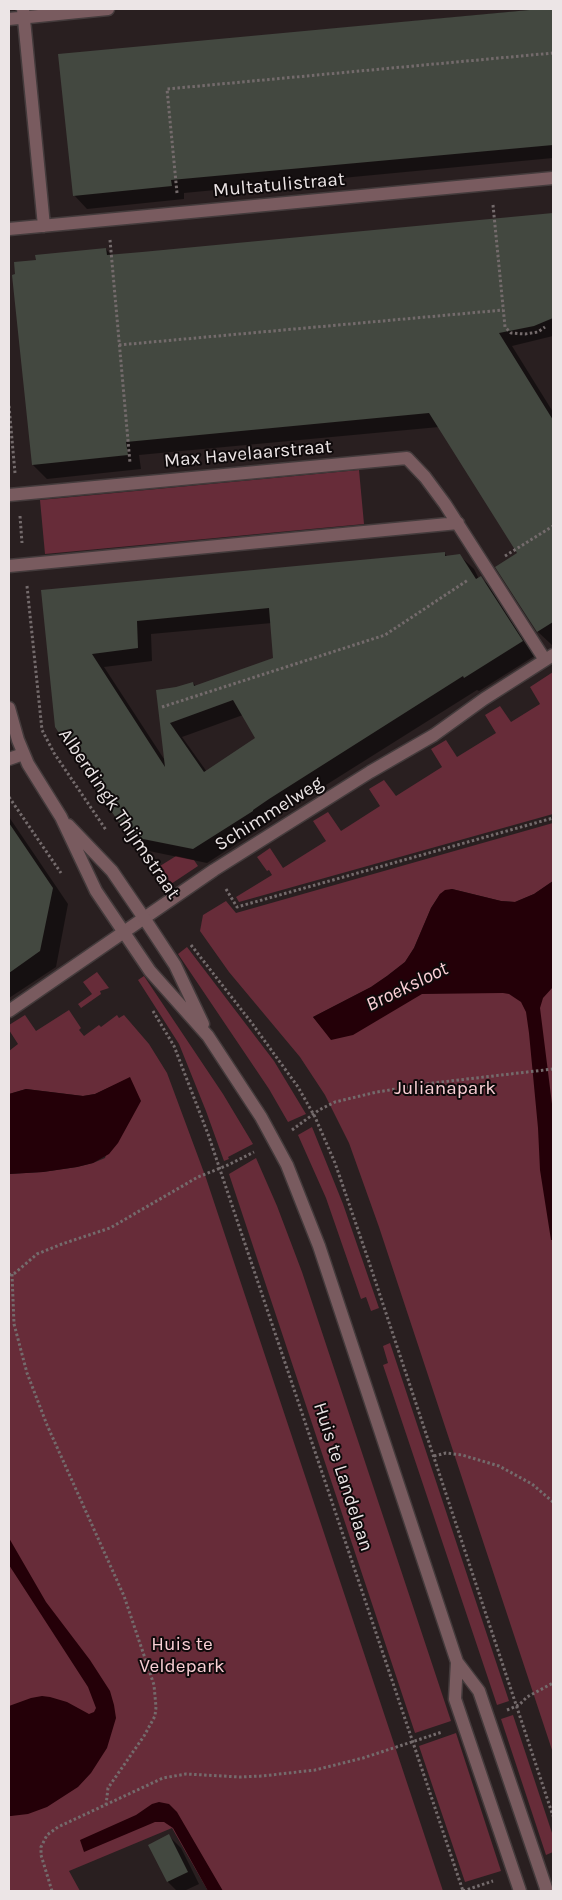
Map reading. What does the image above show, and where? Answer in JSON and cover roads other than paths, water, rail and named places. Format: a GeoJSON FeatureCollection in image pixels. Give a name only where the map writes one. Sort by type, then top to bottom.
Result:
{"type":"FeatureCollection","features":[{"type":"Feature","properties":{"kind":"street"},"geometry":{"type":"LineString","coordinates":[[9,19],[23,13],[108,9]]}},
{"type":"Feature","properties":{"kind":"street"},"geometry":{"type":"LineString","coordinates":[[23,13],[44,226]]}},
{"type":"Feature","properties":{"kind":"street","name":"Multatulistraat"},"geometry":{"type":"LineString","coordinates":[[9,229],[553,178]]}},
{"type":"Feature","properties":{"kind":"street","name":"Max Havelaarstraat"},"geometry":{"type":"LineString","coordinates":[[13,495],[407,458],[435,489],[549,658]]}},
{"type":"Feature","properties":{"kind":"street"},"geometry":{"type":"LineString","coordinates":[[9,566],[458,523]]}},
{"type":"Feature","properties":{"kind":"street","name":"Schimmelweg"},"geometry":{"type":"LineString","coordinates":[[9,1010],[214,870],[370,772],[434,735],[484,699],[549,658]]}},
{"type":"Feature","properties":{"kind":"street","name":"Alberdingk Thijmstraat"},"geometry":{"type":"LineString","coordinates":[[9,708],[24,754],[37,781],[60,817],[87,875],[156,979],[208,1036],[227,1062],[268,1129],[287,1165],[319,1246],[457,1662]]}},
{"type":"Feature","properties":{"kind":"street"},"geometry":{"type":"LineString","coordinates":[[9,759],[24,754]]}},
{"type":"Feature","properties":{"kind":"street","name":"Alberdingk Thijmstraat"},"geometry":{"type":"LineString","coordinates":[[60,817],[112,871],[144,918],[175,965],[208,1036]]}},
{"type":"Feature","properties":{"kind":"street"},"geometry":{"type":"LineString","coordinates":[[457,1662],[455,1699],[520,1891]]}},
{"type":"Feature","properties":{"kind":"street"},"geometry":{"type":"LineString","coordinates":[[457,1662],[480,1690],[546,1891]]}},
{"type":"Feature","properties":{"kind":"water","name":"Broeksloot"},"geometry":{"type":"Polygon","coordinates":[[[553,881],[553,987],[543,998],[540,1008],[553,1112],[553,1240],[551,1240],[540,1170],[529,1033],[526,1012],[521,1002],[509,994],[503,993],[422,994],[353,1035],[331,1040],[313,1017],[371,987],[405,962],[414,948],[431,908],[445,890],[452,889],[501,901],[515,902],[534,894],[553,881]]]}},
{"type":"Feature","properties":{"kind":"water"},"geometry":{"type":"Polygon","coordinates":[[[130,1077],[141,1101],[118,1143],[109,1154],[93,1163],[77,1167],[9,1174],[9,1094],[26,1089],[83,1096],[95,1094],[130,1077]]]}},
{"type":"Feature","properties":{"kind":"water"},"geometry":{"type":"Polygon","coordinates":[[[9,1538],[46,1602],[90,1660],[110,1691],[116,1718],[107,1748],[91,1773],[78,1787],[47,1807],[28,1814],[11,1816],[9,1816],[9,1706],[42,1696],[67,1702],[89,1714],[94,1712],[96,1708],[88,1687],[9,1565],[9,1538]]]}},
{"type":"Feature","properties":{"kind":"water"},"geometry":{"type":"Polygon","coordinates":[[[159,1802],[169,1804],[177,1812],[223,1891],[208,1891],[173,1828],[164,1822],[155,1822],[84,1852],[80,1840],[136,1815],[152,1804],[159,1802]]]}},
{"type":"Feature","properties":{"kind":"park label","name":"Julianapark"},"geometry":{"type":"Point","coordinates":[445,1089]}},
{"type":"Feature","properties":{"kind":"park label","name":"Huis te Veldepark"},"geometry":{"type":"Point","coordinates":[182,1656]}}]}
